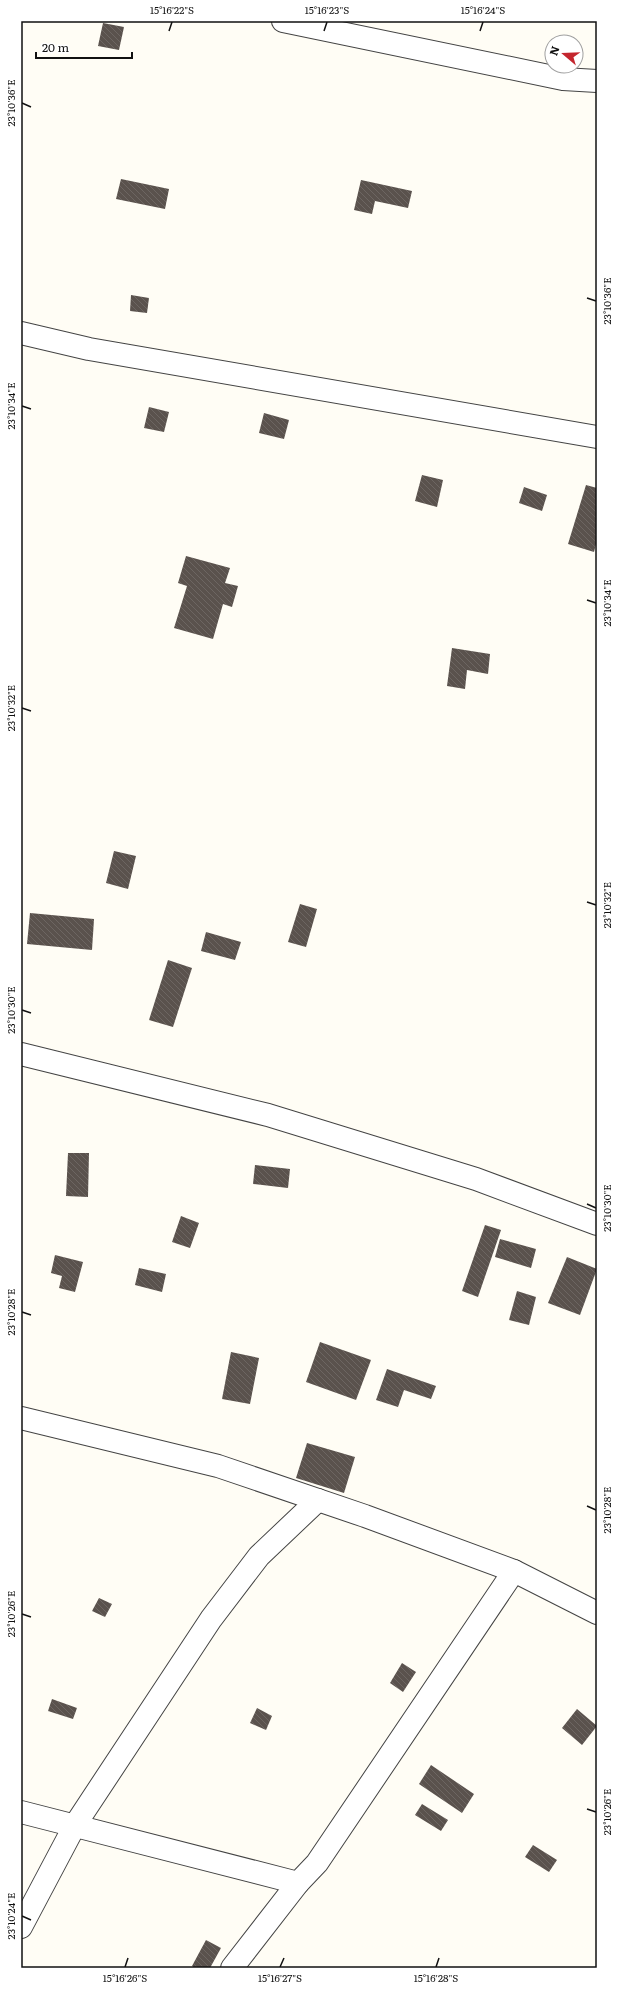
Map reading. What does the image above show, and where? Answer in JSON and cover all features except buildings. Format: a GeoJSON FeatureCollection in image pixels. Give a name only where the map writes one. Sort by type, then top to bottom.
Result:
{"type":"FeatureCollection","features":[{"type":"Feature","properties":{"kind":"street"},"geometry":{"type":"LineString","coordinates":[[283,21],[562,79],[597,81]]}},
{"type":"Feature","properties":{"kind":"street"},"geometry":{"type":"LineString","coordinates":[[21,333],[89,349],[597,437]]}},
{"type":"Feature","properties":{"kind":"street"},"geometry":{"type":"LineString","coordinates":[[21,1054],[268,1115],[476,1179],[597,1224]]}},
{"type":"Feature","properties":{"kind":"street"},"geometry":{"type":"LineString","coordinates":[[21,1418],[218,1466],[318,1500],[514,1571],[597,1612]]}},
{"type":"Feature","properties":{"kind":"street"},"geometry":{"type":"LineString","coordinates":[[21,1927],[75,1826],[216,1613],[259,1556],[318,1500]]}},
{"type":"Feature","properties":{"kind":"street"},"geometry":{"type":"LineString","coordinates":[[232,1968],[298,1883],[317,1863],[514,1571]]}},
{"type":"Feature","properties":{"kind":"street"},"geometry":{"type":"LineString","coordinates":[[21,1812],[298,1883]]}}]}
